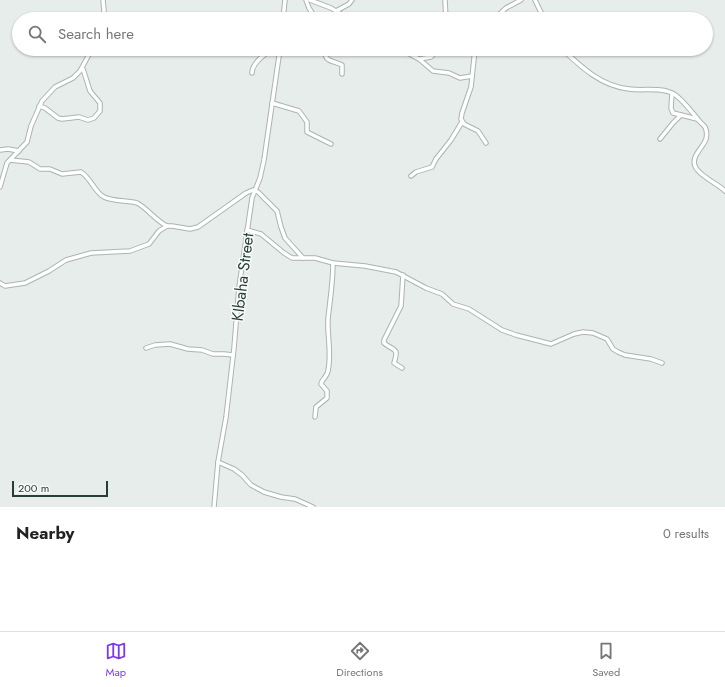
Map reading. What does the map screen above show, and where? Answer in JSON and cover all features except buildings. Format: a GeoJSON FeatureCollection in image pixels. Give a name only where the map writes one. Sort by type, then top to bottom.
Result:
{"type":"FeatureCollection","features":[{"type":"Feature","properties":{"kind":"street"},"geometry":{"type":"LineString","coordinates":[[103,0],[104,12]]}},
{"type":"Feature","properties":{"kind":"street"},"geometry":{"type":"LineString","coordinates":[[284,12],[285,0]]}},
{"type":"Feature","properties":{"kind":"street"},"geometry":{"type":"LineString","coordinates":[[306,0],[312,12]]}},
{"type":"Feature","properties":{"kind":"street"},"geometry":{"type":"LineString","coordinates":[[310,0],[336,11],[349,4],[352,0]]}},
{"type":"Feature","properties":{"kind":"street"},"geometry":{"type":"LineString","coordinates":[[445,0],[446,12]]}},
{"type":"Feature","properties":{"kind":"street"},"geometry":{"type":"LineString","coordinates":[[502,12],[521,0]]}},
{"type":"Feature","properties":{"kind":"street"},"geometry":{"type":"LineString","coordinates":[[535,0],[541,12]]}},
{"type":"Feature","properties":{"kind":"street"},"geometry":{"type":"LineString","coordinates":[[0,187],[6,167],[10,160],[27,142],[31,126],[39,106],[55,87],[73,78],[83,69],[88,56]]}},
{"type":"Feature","properties":{"kind":"street"},"geometry":{"type":"LineString","coordinates":[[252,73],[252,68],[254,65],[264,56]]}},
{"type":"Feature","properties":{"kind":"street","name":"KIbaha Street"},"geometry":{"type":"LineString","coordinates":[[214,507],[218,462],[226,416],[239,287],[247,230],[251,206],[264,160],[279,56]]}},
{"type":"Feature","properties":{"kind":"street"},"geometry":{"type":"LineString","coordinates":[[326,56],[328,60],[342,65],[342,74]]}},
{"type":"Feature","properties":{"kind":"street"},"geometry":{"type":"LineString","coordinates":[[413,56],[435,72],[449,73],[460,78],[472,76]]}},
{"type":"Feature","properties":{"kind":"street"},"geometry":{"type":"LineString","coordinates":[[419,59],[432,56]]}},
{"type":"Feature","properties":{"kind":"street"},"geometry":{"type":"LineString","coordinates":[[411,176],[416,172],[432,167],[462,122],[462,113],[468,96],[474,56]]}},
{"type":"Feature","properties":{"kind":"street"},"geometry":{"type":"LineString","coordinates":[[569,56],[586,72],[605,82],[627,89],[662,91],[672,94],[683,102],[703,125],[707,132],[706,139],[695,156],[695,167],[697,171],[719,185],[725,191]]}},
{"type":"Feature","properties":{"kind":"street"},"geometry":{"type":"LineString","coordinates":[[39,106],[45,108],[58,118],[62,119],[79,117],[88,120],[94,118],[100,111],[100,103],[90,90],[83,69]]}},
{"type":"Feature","properties":{"kind":"street"},"geometry":{"type":"LineString","coordinates":[[672,94],[671,99],[673,113],[697,119]]}},
{"type":"Feature","properties":{"kind":"street"},"geometry":{"type":"LineString","coordinates":[[272,102],[299,111],[307,122],[307,132],[331,144]]}},
{"type":"Feature","properties":{"kind":"street"},"geometry":{"type":"LineString","coordinates":[[660,139],[680,115]]}},
{"type":"Feature","properties":{"kind":"street"},"geometry":{"type":"LineString","coordinates":[[462,122],[478,131],[486,143]]}},
{"type":"Feature","properties":{"kind":"street"},"geometry":{"type":"LineString","coordinates":[[0,150],[8,149],[19,151]]}},
{"type":"Feature","properties":{"kind":"street"},"geometry":{"type":"LineString","coordinates":[[10,160],[29,162],[38,168],[62,174],[81,172],[90,180],[102,196],[123,202],[139,204],[157,220],[167,226],[190,229],[198,227],[246,193],[255,191],[262,195],[278,212],[280,227],[285,238],[303,258]]}},
{"type":"Feature","properties":{"kind":"street"},"geometry":{"type":"LineString","coordinates":[[0,283],[5,286],[25,283],[49,271],[62,262],[91,253],[130,251],[149,244],[160,231],[167,226]]}},
{"type":"Feature","properties":{"kind":"street"},"geometry":{"type":"LineString","coordinates":[[247,230],[261,234],[290,258],[315,258],[334,263],[374,267],[403,275],[426,288],[442,294],[453,304],[469,309],[502,330],[512,334],[551,344],[574,334],[583,332],[593,333],[607,338],[613,349],[618,352],[625,355],[651,358],[662,363]]}},
{"type":"Feature","properties":{"kind":"street"},"geometry":{"type":"LineString","coordinates":[[315,417],[316,407],[327,399],[327,391],[321,384],[321,381],[327,374],[329,363],[328,319],[332,294],[334,263]]}},
{"type":"Feature","properties":{"kind":"street"},"geometry":{"type":"LineString","coordinates":[[402,368],[394,363],[397,354],[396,350],[384,342],[384,340],[401,306],[403,275]]}},
{"type":"Feature","properties":{"kind":"street"},"geometry":{"type":"LineString","coordinates":[[146,348],[170,344],[188,349],[202,350],[213,354],[233,355]]}},
{"type":"Feature","properties":{"kind":"street"},"geometry":{"type":"LineString","coordinates":[[218,462],[234,469],[251,485],[264,492],[299,500],[313,507]]}}]}
